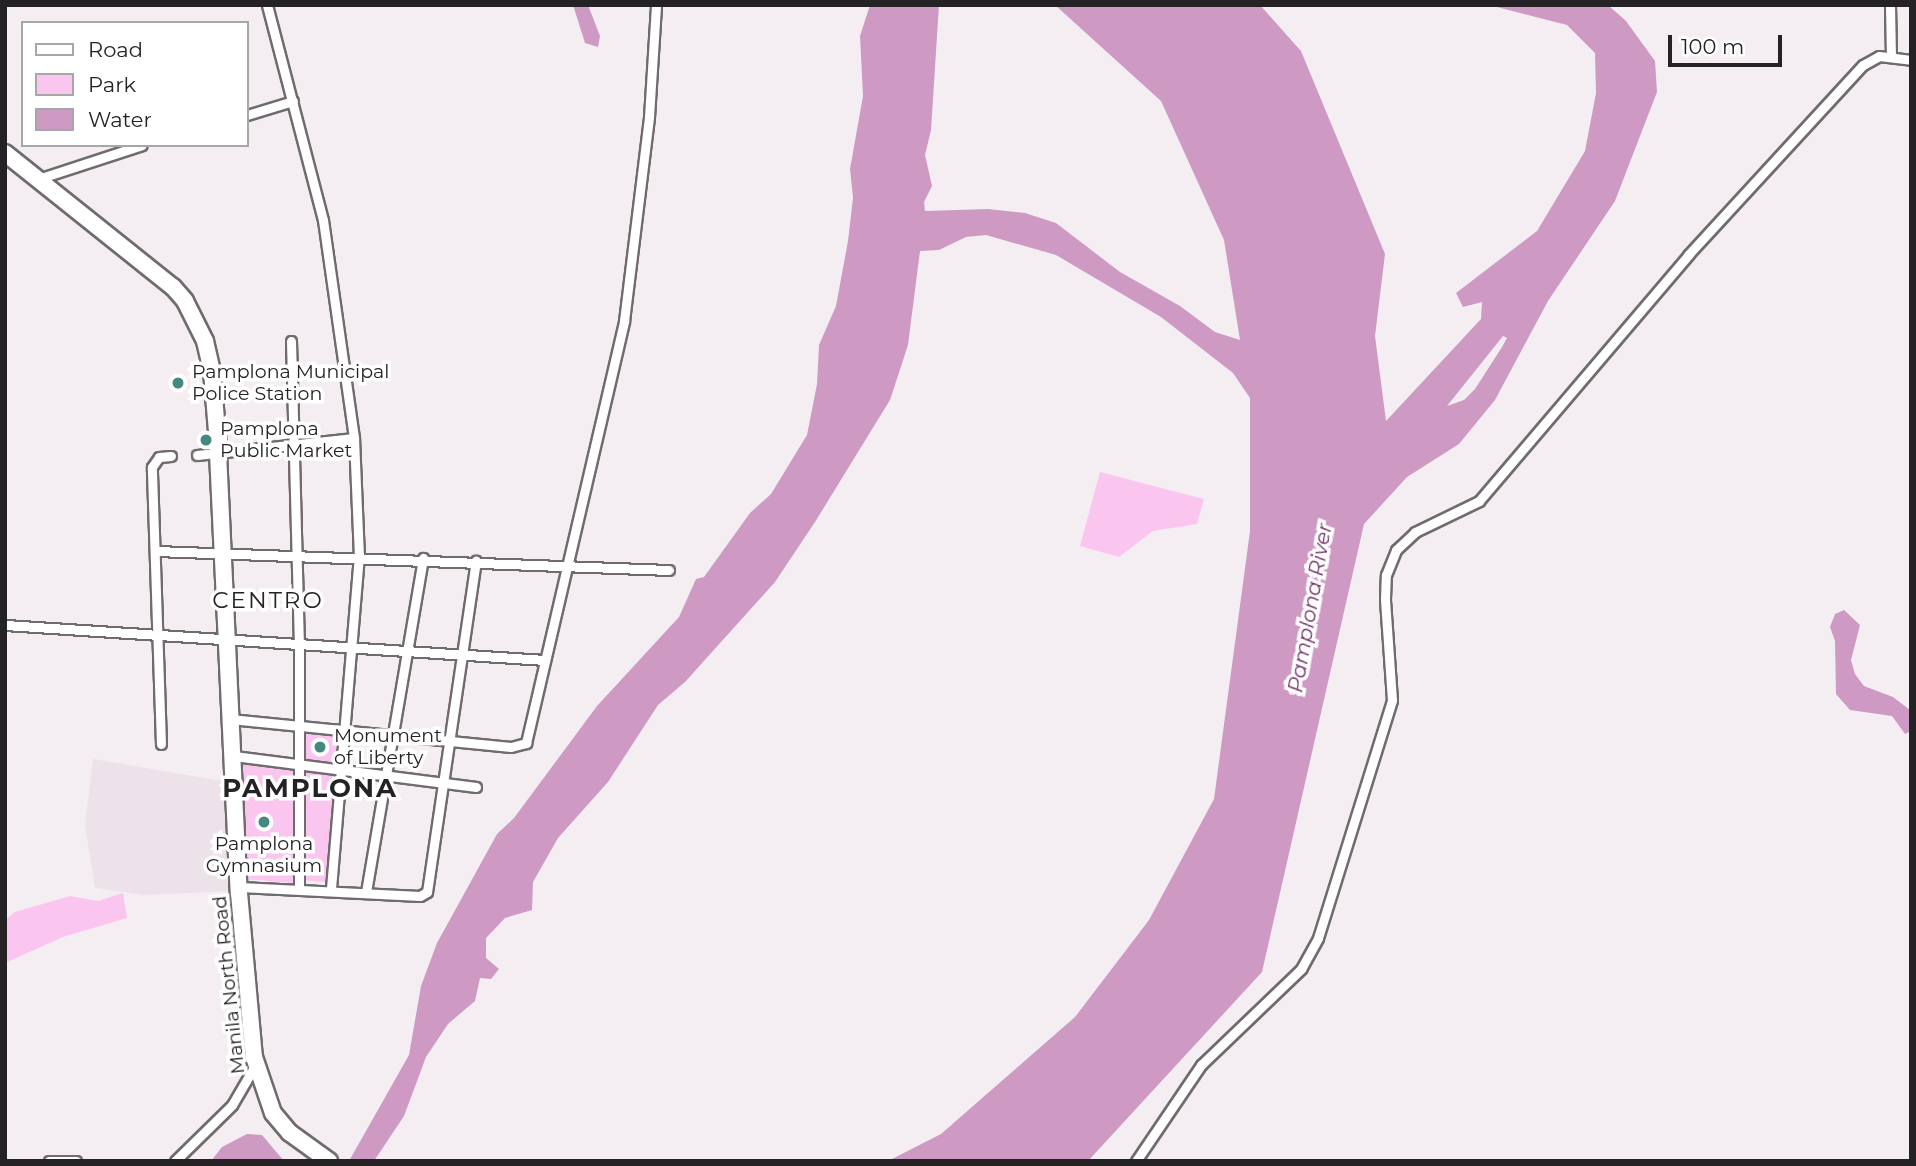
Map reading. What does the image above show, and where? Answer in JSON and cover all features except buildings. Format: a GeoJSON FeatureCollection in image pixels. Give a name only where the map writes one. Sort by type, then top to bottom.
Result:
{"type":"FeatureCollection","features":[{"type":"Feature","properties":{"kind":"highway","name":"Manila North Road"},"geometry":{"type":"LineString","coordinates":[[5,153],[154,270],[185,301],[205,341],[212,371],[240,887],[256,1064],[273,1113],[323,1157]]}},
{"type":"Feature","properties":{"kind":"street"},"geometry":{"type":"LineString","coordinates":[[267,5],[293,101],[336,286],[354,438],[359,555],[331,889]]}},
{"type":"Feature","properties":{"kind":"street"},"geometry":{"type":"LineString","coordinates":[[230,719],[300,729],[524,745],[624,320],[649,117],[656,5]]}},
{"type":"Feature","properties":{"kind":"street"},"geometry":{"type":"LineString","coordinates":[[1890,5],[1891,55]]}},
{"type":"Feature","properties":{"kind":"street"},"geometry":{"type":"LineString","coordinates":[[1136,1161],[1201,1065],[1301,969],[1318,938],[1392,700],[1385,599],[1386,575],[1395,550],[1415,532],[1479,501],[1688,255],[1853,75],[1870,60],[1891,55],[1911,60]]}},
{"type":"Feature","properties":{"kind":"street"},"geometry":{"type":"LineString","coordinates":[[248,115],[293,101]]}},
{"type":"Feature","properties":{"kind":"street"},"geometry":{"type":"LineString","coordinates":[[38,179],[136,147]]}},
{"type":"Feature","properties":{"kind":"street"},"geometry":{"type":"LineString","coordinates":[[291,341],[299,645],[299,889]]}},
{"type":"Feature","properties":{"kind":"street"},"geometry":{"type":"LineString","coordinates":[[197,455],[354,438]]}},
{"type":"Feature","properties":{"kind":"street"},"geometry":{"type":"LineString","coordinates":[[161,744],[160,636],[152,467],[159,457],[171,456]]}},
{"type":"Feature","properties":{"kind":"street"},"geometry":{"type":"LineString","coordinates":[[156,551],[296,556],[359,555],[669,570]]}},
{"type":"Feature","properties":{"kind":"street"},"geometry":{"type":"LineString","coordinates":[[366,892],[423,558]]}},
{"type":"Feature","properties":{"kind":"street"},"geometry":{"type":"LineString","coordinates":[[240,887],[331,889],[420,896],[426,892],[464,656],[476,561]]}},
{"type":"Feature","properties":{"kind":"street"},"geometry":{"type":"LineString","coordinates":[[5,625],[545,660]]}},
{"type":"Feature","properties":{"kind":"street"},"geometry":{"type":"LineString","coordinates":[[234,756],[476,787]]}},
{"type":"Feature","properties":{"kind":"street"},"geometry":{"type":"LineString","coordinates":[[175,1161],[232,1105],[256,1064]]}},
{"type":"Feature","properties":{"kind":"street"},"geometry":{"type":"LineString","coordinates":[[49,1161],[76,1161]]}},
{"type":"Feature","properties":{"kind":"shaded area"},"geometry":{"type":"Polygon","coordinates":[[[93,759],[228,782],[232,891],[144,895],[95,888],[85,825],[93,759]]]}},
{"type":"Feature","properties":{"kind":"green space"},"geometry":{"type":"Polygon","coordinates":[[[1100,472],[1204,499],[1197,524],[1153,531],[1119,557],[1080,546],[1100,472]]]}},
{"type":"Feature","properties":{"kind":"green space"},"geometry":{"type":"Polygon","coordinates":[[[305,734],[339,736],[337,764],[304,762],[305,734]]]}},
{"type":"Feature","properties":{"kind":"green space"},"geometry":{"type":"Polygon","coordinates":[[[241,757],[294,768],[295,883],[243,879],[241,757]]]}},
{"type":"Feature","properties":{"kind":"green space"},"geometry":{"type":"Polygon","coordinates":[[[304,768],[337,774],[326,882],[301,880],[304,768]]]}},
{"type":"Feature","properties":{"kind":"green space"},"geometry":{"type":"Polygon","coordinates":[[[123,893],[127,918],[63,937],[5,963],[5,920],[15,912],[70,896],[98,901],[123,893]]]}},
{"type":"Feature","properties":{"kind":"water"},"geometry":{"type":"Polygon","coordinates":[[[573,5],[588,5],[600,36],[598,47],[585,43],[573,5]]]}},
{"type":"Feature","properties":{"kind":"water","name":"Pamplona River"},"geometry":{"type":"Polygon","coordinates":[[[870,5],[939,5],[931,130],[925,155],[932,186],[924,202],[925,211],[988,209],[1025,213],[1056,223],[1120,272],[1180,306],[1215,332],[1240,340],[1224,240],[1161,101],[1055,5],[1260,5],[1301,51],[1385,254],[1375,336],[1386,421],[1481,319],[1482,302],[1463,307],[1456,293],[1537,231],[1585,151],[1596,93],[1595,53],[1567,25],[1489,5],[1608,5],[1626,21],[1655,61],[1657,92],[1615,201],[1548,301],[1495,400],[1459,444],[1407,477],[1364,524],[1262,972],[1088,1161],[888,1161],[941,1134],[1075,1017],[1149,920],[1214,799],[1250,531],[1250,398],[1233,373],[1161,317],[1056,255],[986,235],[966,237],[939,250],[920,251],[908,345],[890,400],[815,522],[775,582],[685,682],[658,705],[608,782],[558,838],[533,882],[532,910],[505,918],[486,938],[486,958],[499,969],[491,979],[480,978],[475,1001],[448,1024],[426,1057],[404,1116],[374,1161],[349,1161],[409,1055],[421,986],[437,943],[497,834],[514,818],[597,706],[679,617],[696,579],[704,577],[750,513],[771,494],[807,435],[817,384],[819,345],[836,306],[848,241],[853,198],[850,169],[863,96],[860,36],[870,5]],[[1503,336],[1447,406],[1464,400],[1475,389],[1507,338],[1503,336]]]}},
{"type":"Feature","properties":{"kind":"water"},"geometry":{"type":"Polygon","coordinates":[[[1844,610],[1860,625],[1851,660],[1855,674],[1864,686],[1893,697],[1910,710],[1911,731],[1905,734],[1892,716],[1850,710],[1836,694],[1835,641],[1830,627],[1835,614],[1844,610]]]}},
{"type":"Feature","properties":{"kind":"water"},"geometry":{"type":"Polygon","coordinates":[[[247,1134],[262,1135],[284,1161],[211,1161],[222,1147],[247,1134]]]}},
{"type":"Feature","properties":{"kind":"place","name":"Pamplona Municipal Police Station"},"geometry":{"type":"Point","coordinates":[178,383]}},
{"type":"Feature","properties":{"kind":"place","name":"Pamplona Public Market"},"geometry":{"type":"Point","coordinates":[206,440]}},
{"type":"Feature","properties":{"kind":"place","name":"Monument of Liberty"},"geometry":{"type":"Point","coordinates":[320,747]}},
{"type":"Feature","properties":{"kind":"place","name":"Pamplona Gymnasium"},"geometry":{"type":"Point","coordinates":[264,822]}},
{"type":"Feature","properties":{"kind":"district","name":"CENTRO"},"geometry":{"type":"Point","coordinates":[268,600]}},
{"type":"Feature","properties":{"kind":"district","name":"PAMPLONA"},"geometry":{"type":"Point","coordinates":[310,789]}}]}
